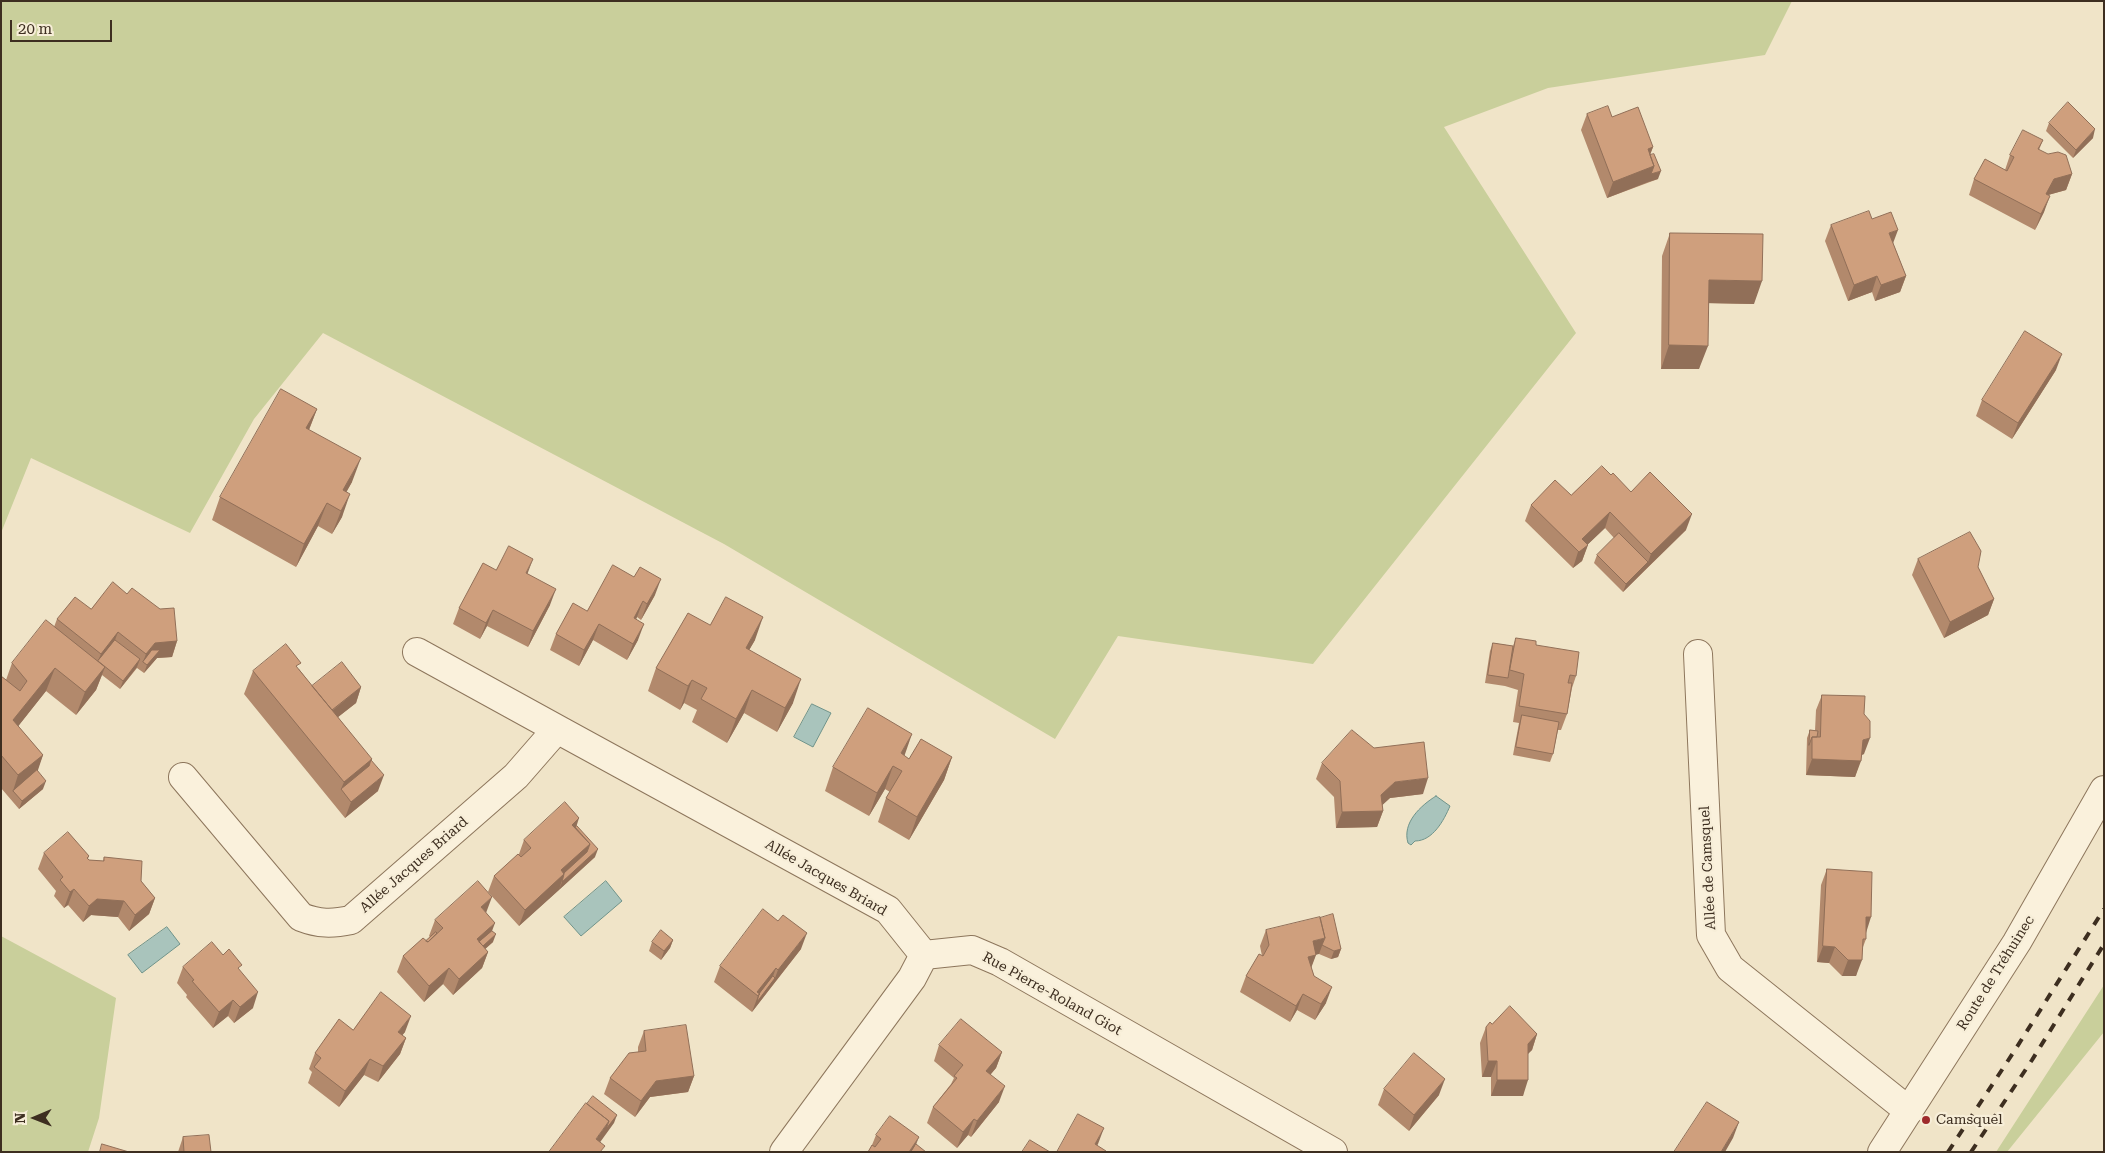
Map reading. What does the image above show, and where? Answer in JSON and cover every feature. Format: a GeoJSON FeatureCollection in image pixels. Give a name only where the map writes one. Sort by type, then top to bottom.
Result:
{"type":"FeatureCollection","features":[{"type":"Feature","properties":{"kind":"street","name":"Allée Jacques Briard"},"geometry":{"type":"LineString","coordinates":[[417,652],[888,910],[924,955]]}},
{"type":"Feature","properties":{"kind":"street","name":"Allée de Camsquel"},"geometry":{"type":"LineString","coordinates":[[1698,654],[1711,936],[1730,968],[1909,1111]]}},
{"type":"Feature","properties":{"kind":"street","name":"Allée Jacques Briard"},"geometry":{"type":"LineString","coordinates":[[183,777],[301,917],[318,923],[334,924],[351,920],[516,776],[557,729]]}},
{"type":"Feature","properties":{"kind":"street","name":"Route de Tréhuinec"},"geometry":{"type":"LineString","coordinates":[[1882,1152],[2017,942],[2104,790]]}},
{"type":"Feature","properties":{"kind":"street","name":"Rue Pierre-Roland Giot"},"geometry":{"type":"LineString","coordinates":[[924,955],[972,950],[1000,962],[1333,1152]]}},
{"type":"Feature","properties":{"kind":"street"},"geometry":{"type":"LineString","coordinates":[[784,1152],[912,978],[924,955]]}},
{"type":"Feature","properties":{"kind":"green space"},"geometry":{"type":"Polygon","coordinates":[[[1,1],[1792,1],[1765,55],[1548,88],[1444,127],[1576,333],[1313,664],[1118,636],[1055,739],[724,544],[323,333],[254,419],[190,533],[31,458],[1,533],[1,1]]]}},
{"type":"Feature","properties":{"kind":"green space"},"geometry":{"type":"Polygon","coordinates":[[[1,936],[116,998],[99,1118],[88,1152],[1,1152],[1,936]]]}},
{"type":"Feature","properties":{"kind":"green space"},"geometry":{"type":"Polygon","coordinates":[[[2104,985],[2104,1032],[2007,1152],[1996,1152],[2104,985]]]}},
{"type":"Feature","properties":{"kind":"water"},"geometry":{"type":"Polygon","coordinates":[[[812,704],[831,713],[813,747],[794,737],[812,704]]]}},
{"type":"Feature","properties":{"kind":"water"},"geometry":{"type":"Polygon","coordinates":[[[1436,796],[1450,806],[1445,817],[1432,834],[1427,838],[1415,841],[1411,845],[1408,843],[1407,836],[1410,822],[1424,805],[1436,796]]]}},
{"type":"Feature","properties":{"kind":"water"},"geometry":{"type":"Polygon","coordinates":[[[606,881],[622,901],[581,936],[564,917],[606,881]]]}},
{"type":"Feature","properties":{"kind":"water"},"geometry":{"type":"Polygon","coordinates":[[[167,927],[180,944],[142,973],[128,955],[167,927]]]}},
{"type":"Feature","properties":{"kind":"building"},"geometry":{"type":"Polygon","coordinates":[[[2068,102],[2095,129],[2076,150],[2049,123],[2068,102]]]}},
{"type":"Feature","properties":{"kind":"building"},"geometry":{"type":"Polygon","coordinates":[[[1608,106],[1612,117],[1638,107],[1653,147],[1648,149],[1654,166],[1613,182],[1587,114],[1608,106]]]}},
{"type":"Feature","properties":{"kind":"building"},"geometry":{"type":"Polygon","coordinates":[[[2023,130],[2043,140],[2038,149],[2048,154],[2058,152],[2066,155],[2072,174],[2054,179],[2046,194],[2050,196],[2041,214],[1974,179],[1985,159],[2007,171],[2014,157],[2010,155],[2023,130]]]}},
{"type":"Feature","properties":{"kind":"building"},"geometry":{"type":"Polygon","coordinates":[[[1654,154],[1661,171],[1651,174],[1654,166],[1650,155],[1654,154]]]}},
{"type":"Feature","properties":{"kind":"building"},"geometry":{"type":"Polygon","coordinates":[[[1869,211],[1872,219],[1891,212],[1898,230],[1889,233],[1906,276],[1881,285],[1877,276],[1854,285],[1831,225],[1869,211]]]}},
{"type":"Feature","properties":{"kind":"building"},"geometry":{"type":"Polygon","coordinates":[[[1670,233],[1763,234],[1762,281],[1709,280],[1708,346],[1669,345],[1670,233]]]}},
{"type":"Feature","properties":{"kind":"building"},"geometry":{"type":"Polygon","coordinates":[[[2025,331],[2062,354],[2018,423],[1982,400],[2025,331]]]}},
{"type":"Feature","properties":{"kind":"building"},"geometry":{"type":"Polygon","coordinates":[[[281,389],[317,409],[306,428],[361,458],[343,490],[350,494],[341,511],[327,503],[304,544],[220,497],[281,389]]]}},
{"type":"Feature","properties":{"kind":"building"},"geometry":{"type":"Polygon","coordinates":[[[1602,466],[1611,475],[1613,473],[1631,492],[1650,472],[1692,514],[1651,554],[1610,512],[1582,539],[1588,545],[1579,552],[1531,505],[1555,480],[1571,495],[1602,466]]]}},
{"type":"Feature","properties":{"kind":"building"},"geometry":{"type":"Polygon","coordinates":[[[1970,532],[1981,551],[1978,567],[1994,599],[1950,622],[1918,559],[1970,532]]]}},
{"type":"Feature","properties":{"kind":"building"},"geometry":{"type":"Polygon","coordinates":[[[1619,533],[1648,562],[1626,584],[1597,555],[1619,533]]]}},
{"type":"Feature","properties":{"kind":"building"},"geometry":{"type":"Polygon","coordinates":[[[509,546],[533,559],[526,573],[556,589],[533,631],[493,610],[486,623],[459,608],[483,563],[496,570],[509,546]]]}},
{"type":"Feature","properties":{"kind":"building"},"geometry":{"type":"Polygon","coordinates":[[[613,565],[634,577],[640,567],[661,579],[647,604],[643,601],[634,618],[644,624],[633,644],[599,624],[584,650],[556,634],[573,603],[587,611],[613,565]]]}},
{"type":"Feature","properties":{"kind":"building"},"geometry":{"type":"Polygon","coordinates":[[[113,582],[127,594],[132,588],[160,609],[174,608],[177,641],[155,643],[146,654],[118,632],[101,654],[57,619],[75,597],[91,609],[113,582]]]}},
{"type":"Feature","properties":{"kind":"building"},"geometry":{"type":"Polygon","coordinates":[[[726,597],[763,617],[746,648],[801,679],[785,708],[752,690],[736,719],[701,699],[707,688],[692,680],[688,686],[656,668],[688,613],[710,625],[726,597]]]}},
{"type":"Feature","properties":{"kind":"building"},"geometry":{"type":"Polygon","coordinates":[[[46,620],[105,667],[85,692],[55,668],[13,720],[43,755],[18,775],[1,755],[1,676],[20,691],[27,681],[12,663],[46,620]]]}},
{"type":"Feature","properties":{"kind":"building"},"geometry":{"type":"Polygon","coordinates":[[[1516,638],[1536,641],[1536,645],[1579,652],[1576,676],[1570,675],[1568,683],[1572,683],[1567,714],[1519,706],[1524,674],[1510,670],[1516,638]]]}},
{"type":"Feature","properties":{"kind":"building"},"geometry":{"type":"Polygon","coordinates":[[[115,640],[140,659],[123,681],[98,661],[115,640]]]}},
{"type":"Feature","properties":{"kind":"building"},"geometry":{"type":"Polygon","coordinates":[[[1493,643],[1513,646],[1508,678],[1488,675],[1493,643]]]}},
{"type":"Feature","properties":{"kind":"building"},"geometry":{"type":"Polygon","coordinates":[[[286,644],[301,663],[296,666],[372,759],[344,782],[253,671],[286,644]]]}},
{"type":"Feature","properties":{"kind":"building"},"geometry":{"type":"Polygon","coordinates":[[[152,650],[160,650],[147,665],[143,662],[152,650]]]}},
{"type":"Feature","properties":{"kind":"building"},"geometry":{"type":"Polygon","coordinates":[[[342,662],[361,687],[332,710],[312,686],[342,662]]]}},
{"type":"Feature","properties":{"kind":"building"},"geometry":{"type":"Polygon","coordinates":[[[1822,695],[1865,696],[1864,714],[1870,721],[1870,738],[1863,740],[1861,761],[1812,759],[1812,737],[1820,737],[1822,695]]]}},
{"type":"Feature","properties":{"kind":"building"},"geometry":{"type":"Polygon","coordinates":[[[868,708],[912,734],[901,753],[909,759],[921,739],[952,757],[917,817],[886,798],[902,771],[893,766],[877,793],[833,767],[868,708]]]}},
{"type":"Feature","properties":{"kind":"building"},"geometry":{"type":"Polygon","coordinates":[[[1522,715],[1559,722],[1553,754],[1516,747],[1522,715]]]}},
{"type":"Feature","properties":{"kind":"building"},"geometry":{"type":"Polygon","coordinates":[[[1352,730],[1374,748],[1424,742],[1428,778],[1395,782],[1381,795],[1383,811],[1342,812],[1340,781],[1322,763],[1352,730]]]}},
{"type":"Feature","properties":{"kind":"building"},"geometry":{"type":"Polygon","coordinates":[[[1810,730],[1818,731],[1817,737],[1812,737],[1809,745],[1810,730]]]}},
{"type":"Feature","properties":{"kind":"building"},"geometry":{"type":"Polygon","coordinates":[[[371,760],[384,775],[351,802],[341,789],[369,766],[371,760]]]}},
{"type":"Feature","properties":{"kind":"building"},"geometry":{"type":"Polygon","coordinates":[[[37,770],[46,781],[22,801],[13,791],[37,770]]]}},
{"type":"Feature","properties":{"kind":"building"},"geometry":{"type":"Polygon","coordinates":[[[565,802],[579,818],[572,825],[590,844],[561,870],[564,874],[525,910],[494,876],[518,854],[521,857],[531,848],[524,840],[565,802]]]}},
{"type":"Feature","properties":{"kind":"building"},"geometry":{"type":"Polygon","coordinates":[[[577,826],[598,849],[562,882],[564,873],[587,852],[590,844],[575,827],[577,826]]]}},
{"type":"Feature","properties":{"kind":"building"},"geometry":{"type":"Polygon","coordinates":[[[68,832],[89,856],[87,858],[89,860],[104,861],[104,857],[142,861],[141,881],[155,898],[135,915],[124,901],[97,899],[89,906],[74,889],[70,892],[60,880],[63,877],[44,853],[68,832]]]}},
{"type":"Feature","properties":{"kind":"building"},"geometry":{"type":"Polygon","coordinates":[[[1827,869],[1872,872],[1871,917],[1866,917],[1866,939],[1863,939],[1862,960],[1848,960],[1835,947],[1823,946],[1827,869]]]}},
{"type":"Feature","properties":{"kind":"building"},"geometry":{"type":"Polygon","coordinates":[[[478,881],[492,897],[481,907],[495,923],[477,939],[488,952],[459,979],[449,968],[429,986],[403,956],[423,938],[428,942],[443,928],[435,920],[478,881]]]}},
{"type":"Feature","properties":{"kind":"building"},"geometry":{"type":"Polygon","coordinates":[[[763,909],[778,921],[783,915],[807,933],[778,970],[776,968],[757,992],[760,994],[758,996],[720,966],[763,909]]]}},
{"type":"Feature","properties":{"kind":"building"},"geometry":{"type":"Polygon","coordinates":[[[1333,914],[1341,949],[1334,951],[1322,945],[1325,938],[1320,918],[1333,914]]]}},
{"type":"Feature","properties":{"kind":"building"},"geometry":{"type":"Polygon","coordinates":[[[1320,917],[1325,938],[1313,941],[1316,955],[1308,957],[1314,976],[1332,987],[1321,1004],[1303,994],[1296,1006],[1246,976],[1259,954],[1263,956],[1269,945],[1266,930],[1320,917]]]}},
{"type":"Feature","properties":{"kind":"building"},"geometry":{"type":"Polygon","coordinates":[[[661,930],[673,940],[664,951],[652,942],[661,930]]]}},
{"type":"Feature","properties":{"kind":"building"},"geometry":{"type":"Polygon","coordinates":[[[492,931],[496,934],[483,946],[479,942],[492,931]]]}},
{"type":"Feature","properties":{"kind":"building"},"geometry":{"type":"Polygon","coordinates":[[[436,932],[428,942],[426,941],[436,932]]]}},
{"type":"Feature","properties":{"kind":"building"},"geometry":{"type":"Polygon","coordinates":[[[212,942],[223,955],[229,949],[242,965],[238,968],[258,992],[240,1007],[233,1000],[219,1012],[192,981],[194,980],[183,967],[212,942]]]}},
{"type":"Feature","properties":{"kind":"building"},"geometry":{"type":"Polygon","coordinates":[[[773,976],[775,978],[757,1002],[759,994],[773,976]]]}},
{"type":"Feature","properties":{"kind":"building"},"geometry":{"type":"Polygon","coordinates":[[[381,992],[411,1016],[398,1032],[406,1038],[383,1066],[370,1059],[345,1091],[314,1067],[321,1058],[315,1053],[339,1019],[353,1030],[381,992]]]}},
{"type":"Feature","properties":{"kind":"building"},"geometry":{"type":"Polygon","coordinates":[[[1510,1006],[1537,1034],[1528,1044],[1528,1080],[1497,1080],[1497,1061],[1488,1061],[1486,1027],[1490,1022],[1492,1024],[1510,1006]]]}},
{"type":"Feature","properties":{"kind":"building"},"geometry":{"type":"Polygon","coordinates":[[[961,1019],[1002,1052],[986,1071],[1005,1086],[977,1121],[974,1119],[963,1132],[933,1107],[957,1078],[954,1076],[963,1065],[939,1045],[961,1019]]]}},
{"type":"Feature","properties":{"kind":"building"},"geometry":{"type":"Polygon","coordinates":[[[686,1025],[694,1076],[656,1081],[641,1101],[610,1078],[629,1053],[646,1051],[644,1031],[686,1025]]]}},
{"type":"Feature","properties":{"kind":"building"},"geometry":{"type":"Polygon","coordinates":[[[1414,1053],[1445,1079],[1414,1115],[1384,1089],[1414,1053]]]}},
{"type":"Feature","properties":{"kind":"building"},"geometry":{"type":"Polygon","coordinates":[[[593,1096],[617,1115],[606,1129],[609,1121],[587,1104],[593,1096]]]}},
{"type":"Feature","properties":{"kind":"building"},"geometry":{"type":"Polygon","coordinates":[[[1707,1102],[1739,1122],[1721,1152],[1674,1152],[1707,1102]]]}},
{"type":"Feature","properties":{"kind":"building"},"geometry":{"type":"Polygon","coordinates":[[[586,1103],[609,1121],[596,1139],[605,1146],[600,1152],[549,1152],[586,1103]]]}},
{"type":"Feature","properties":{"kind":"building"},"geometry":{"type":"Polygon","coordinates":[[[1078,1114],[1104,1128],[1095,1144],[1105,1152],[1057,1152],[1078,1114]]]}},
{"type":"Feature","properties":{"kind":"building"},"geometry":{"type":"Polygon","coordinates":[[[890,1116],[919,1137],[909,1152],[868,1152],[872,1145],[875,1147],[881,1139],[876,1135],[890,1116]]]}},
{"type":"Feature","properties":{"kind":"building"},"geometry":{"type":"Polygon","coordinates":[[[209,1135],[211,1152],[184,1152],[183,1137],[209,1135]]]}},
{"type":"Feature","properties":{"kind":"building"},"geometry":{"type":"Polygon","coordinates":[[[1030,1140],[1050,1152],[1022,1152],[1030,1140]]]}},
{"type":"Feature","properties":{"kind":"building"},"geometry":{"type":"Polygon","coordinates":[[[102,1144],[129,1152],[100,1152],[102,1144]]]}},
{"type":"Feature","properties":{"kind":"building"},"geometry":{"type":"Polygon","coordinates":[[[916,1144],[926,1152],[911,1152],[916,1144]]]}},
{"type":"Feature","properties":{"kind":"railway"},"geometry":{"type":"LineString","coordinates":[[1948,1152],[2104,909]]}},
{"type":"Feature","properties":{"kind":"railway"},"geometry":{"type":"LineString","coordinates":[[1971,1152],[2032,1060],[2104,944]]}},
{"type":"Feature","properties":{"kind":"place","name":"Camsquel"},"geometry":{"type":"Point","coordinates":[1926,1120]}}]}
